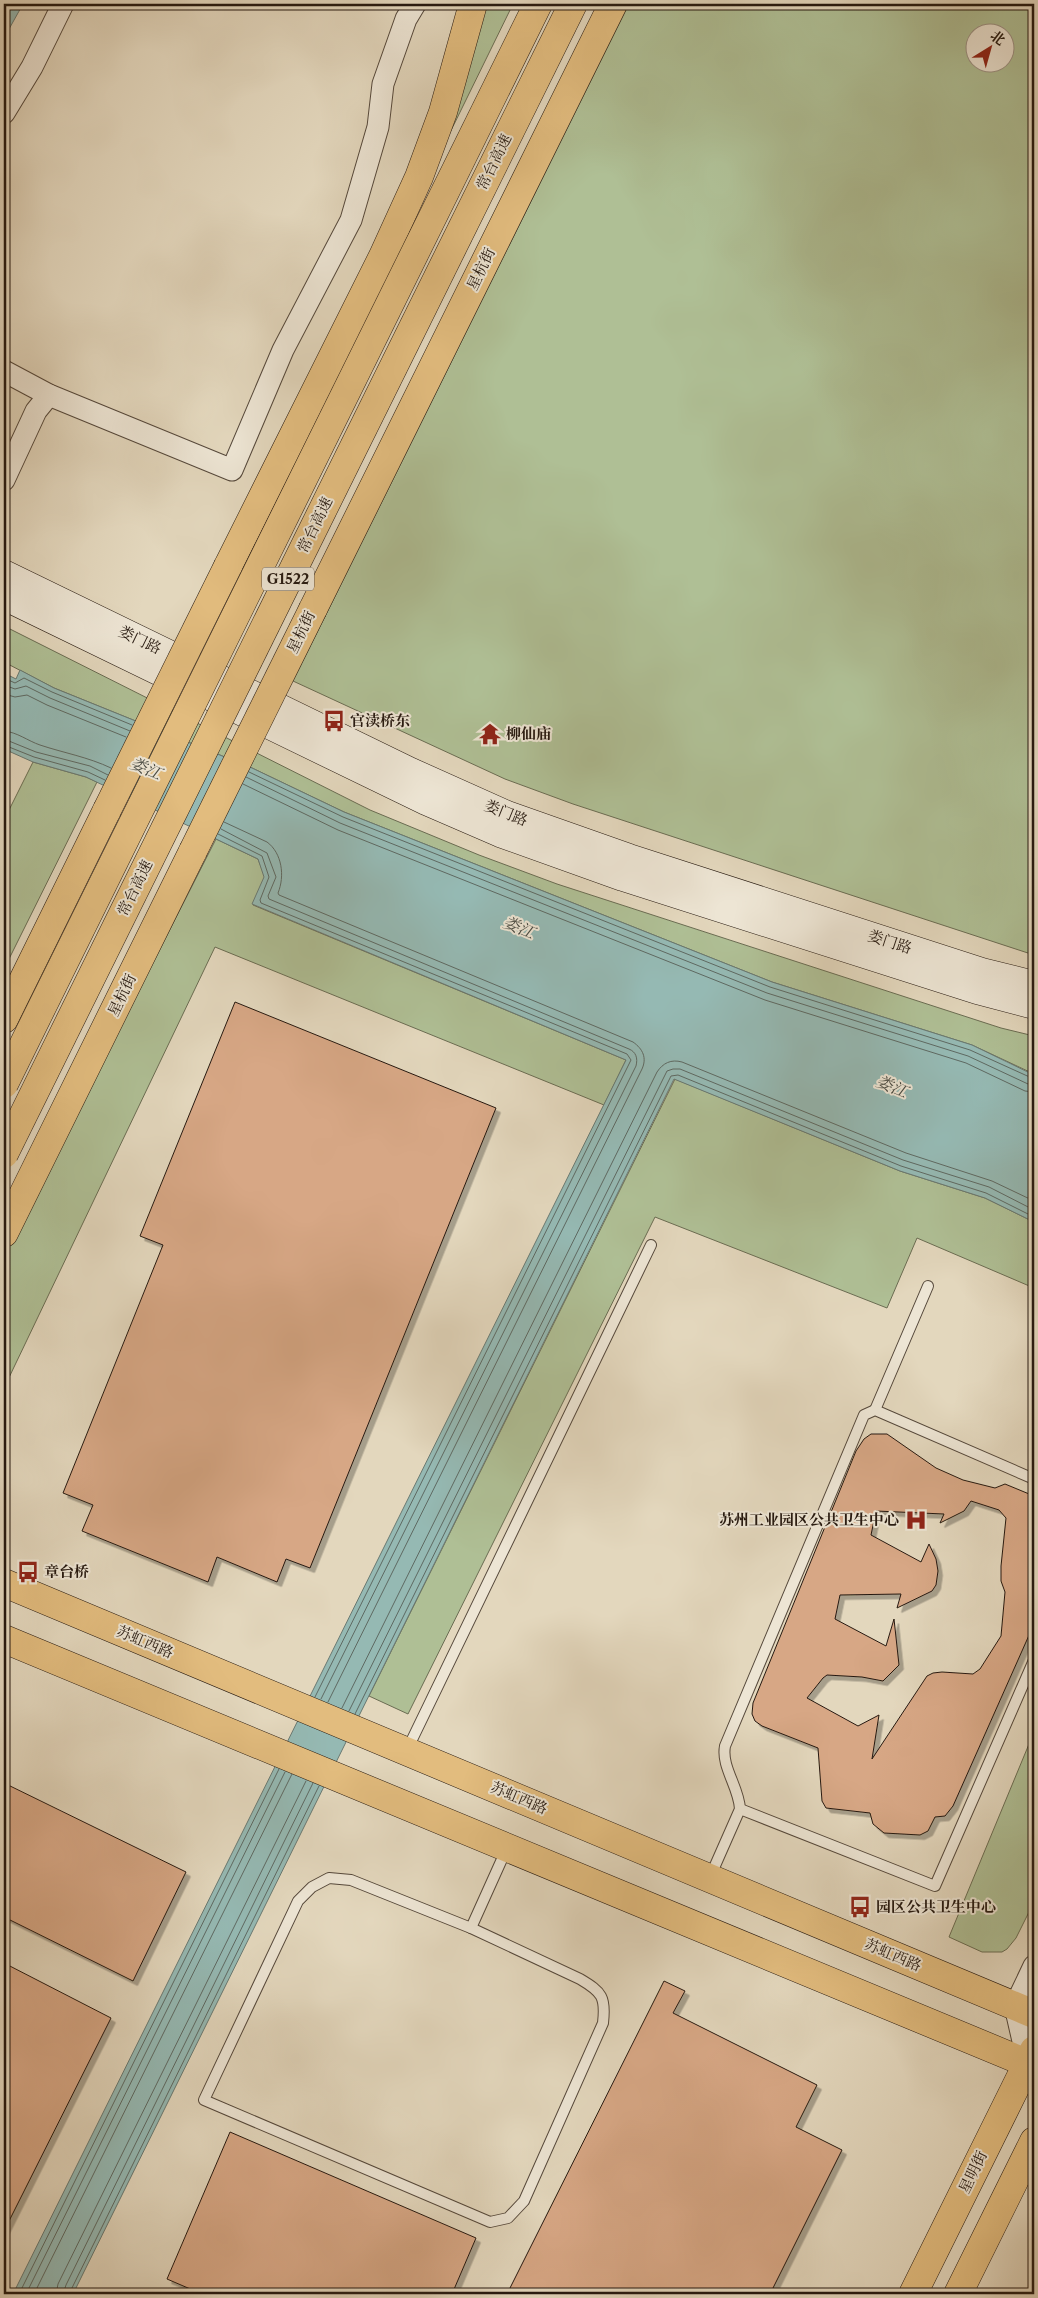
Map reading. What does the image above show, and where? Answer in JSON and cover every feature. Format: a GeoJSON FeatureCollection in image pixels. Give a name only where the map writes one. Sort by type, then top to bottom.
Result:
{"type":"FeatureCollection","features":[{"type":"Feature","properties":{"kind":"main road"},"geometry":{"type":"LineString","coordinates":[[4,1019],[383,256],[418,177],[443,112],[473,4]]}},
{"type":"Feature","properties":{"kind":"main road","name":"常台高速"},"geometry":{"type":"LineString","coordinates":[[4,1084],[538,4]]}},
{"type":"Feature","properties":{"kind":"main road","name":"常台高速"},"geometry":{"type":"LineString","coordinates":[[4,1154],[572,4]]}},
{"type":"Feature","properties":{"kind":"main road","name":"星杭街"},"geometry":{"type":"LineString","coordinates":[[9,1224],[613,4]]}},
{"type":"Feature","properties":{"kind":"main road","name":"娄门路"},"geometry":{"type":"LineString","coordinates":[[4,574],[411,772],[507,814],[648,864],[982,972],[1034,986]]}},
{"type":"Feature","properties":{"kind":"main road","name":"娄门路"},"geometry":{"type":"LineString","coordinates":[[4,596],[426,801],[500,833],[632,880],[976,990],[1034,1005]]}},
{"type":"Feature","properties":{"kind":"main road","name":"苏虹西路"},"geometry":{"type":"LineString","coordinates":[[4,1583],[1025,2010]]}},
{"type":"Feature","properties":{"kind":"main road"},"geometry":{"type":"LineString","coordinates":[[4,1639],[507,1847],[1032,2059]]}},
{"type":"Feature","properties":{"kind":"main road","name":"星明街"},"geometry":{"type":"LineString","coordinates":[[913,2294],[1032,2059]]}},
{"type":"Feature","properties":{"kind":"main road"},"geometry":{"type":"LineString","coordinates":[[958,2294],[1034,2141]]}},
{"type":"Feature","properties":{"kind":"street"},"geometry":{"type":"LineString","coordinates":[[4,113],[32,67],[63,4]]}},
{"type":"Feature","properties":{"kind":"street"},"geometry":{"type":"LineString","coordinates":[[4,371],[49,395],[232,470],[283,350],[351,220],[378,127],[383,84],[406,19],[415,4]]}},
{"type":"Feature","properties":{"kind":"street"},"geometry":{"type":"LineString","coordinates":[[4,480],[36,411],[49,395]]}},
{"type":"Feature","properties":{"kind":"street"},"geometry":{"type":"LineString","coordinates":[[1032,2059],[1025,2010],[1034,1966]]}},
{"type":"Feature","properties":{"kind":"lane"},"geometry":{"type":"LineString","coordinates":[[406,1751],[651,1246]]}},
{"type":"Feature","properties":{"kind":"lane"},"geometry":{"type":"LineString","coordinates":[[710,1878],[740,1809],[739,1799],[723,1756],[725,1746],[864,1415],[875,1410],[928,1286]]}},
{"type":"Feature","properties":{"kind":"lane"},"geometry":{"type":"LineString","coordinates":[[875,1410],[1034,1479]]}},
{"type":"Feature","properties":{"kind":"lane"},"geometry":{"type":"LineString","coordinates":[[740,1809],[934,1886],[1034,1660]]}},
{"type":"Feature","properties":{"kind":"lane"},"geometry":{"type":"LineString","coordinates":[[471,1928],[507,1847]]}},
{"type":"Feature","properties":{"kind":"lane"},"geometry":{"type":"LineString","coordinates":[[329,1878],[351,1880],[471,1928],[580,1979],[596,1989],[605,2005],[603,2023],[524,2201],[508,2218],[490,2222],[204,2100],[298,1901],[312,1886],[329,1878]]}},
{"type":"Feature","properties":{"kind":"green space"},"geometry":{"type":"Polygon","coordinates":[[[480,4],[513,4],[440,153],[480,4]]]}},
{"type":"Feature","properties":{"kind":"green space"},"geometry":{"type":"Polygon","coordinates":[[[629,4],[1034,4],[1034,955],[573,804],[505,779],[293,681],[629,4]]]}},
{"type":"Feature","properties":{"kind":"green space"},"geometry":{"type":"Polygon","coordinates":[[[4,626],[370,810],[479,855],[557,884],[1001,1028],[1034,1036],[1034,1074],[972,1045],[772,982],[344,812],[252,768],[54,688],[4,662],[4,626]]]}},
{"type":"Feature","properties":{"kind":"green space"},"geometry":{"type":"Polygon","coordinates":[[[33,762],[97,782],[4,969],[4,820],[33,762]]]}},
{"type":"Feature","properties":{"kind":"green space"},"geometry":{"type":"Polygon","coordinates":[[[216,839],[258,859],[265,877],[253,905],[626,1060],[604,1105],[215,947],[4,1388],[4,1255],[216,839]]]}},
{"type":"Feature","properties":{"kind":"green space"},"geometry":{"type":"Polygon","coordinates":[[[675,1079],[900,1171],[985,1198],[1034,1222],[1034,1288],[917,1238],[887,1308],[655,1217],[408,1714],[369,1696],[675,1079]]]}},
{"type":"Feature","properties":{"kind":"green space"},"geometry":{"type":"Polygon","coordinates":[[[1034,1732],[1034,1902],[1016,1938],[1007,1949],[1002,1952],[982,1952],[949,1937],[1034,1732]]]}},
{"type":"Feature","properties":{"kind":"water"},"geometry":{"type":"Polygon","coordinates":[[[4,4],[23,4],[4,38],[4,4]]]}},
{"type":"Feature","properties":{"kind":"water","name":"娄江"},"geometry":{"type":"Polygon","coordinates":[[[20,670],[54,688],[252,768],[344,812],[772,982],[972,1045],[1034,1075],[1034,1222],[985,1198],[900,1171],[674,1079],[73,2294],[13,2294],[626,1060],[252,904],[264,877],[258,859],[86,777],[33,762],[4,749],[4,673],[16,679],[20,670]]]}},
{"type":"Feature","properties":{"kind":"building"},"geometry":{"type":"Polygon","coordinates":[[[235,1002],[496,1108],[310,1568],[286,1559],[277,1582],[217,1557],[208,1582],[82,1531],[93,1505],[63,1493],[163,1245],[140,1236],[235,1002]]]}},
{"type":"Feature","properties":{"kind":"building"},"geometry":{"type":"Polygon","coordinates":[[[871,1434],[887,1434],[936,1468],[963,1480],[995,1488],[1005,1484],[1034,1496],[1034,1624],[953,1806],[945,1816],[935,1817],[928,1831],[920,1835],[884,1833],[873,1824],[870,1813],[826,1808],[822,1801],[818,1748],[762,1726],[755,1721],[752,1714],[753,1703],[856,1451],[864,1439],[871,1434]],[[971,1501],[964,1511],[940,1523],[944,1514],[876,1511],[871,1535],[921,1562],[929,1544],[936,1559],[938,1571],[936,1585],[932,1591],[897,1608],[901,1594],[840,1595],[835,1619],[886,1646],[894,1619],[899,1665],[883,1681],[862,1677],[827,1675],[807,1698],[858,1726],[879,1715],[872,1759],[927,1676],[942,1672],[973,1674],[980,1669],[1001,1636],[1005,1592],[1001,1581],[1001,1566],[1006,1518],[999,1510],[971,1501]]]}},
{"type":"Feature","properties":{"kind":"building"},"geometry":{"type":"Polygon","coordinates":[[[4,1783],[186,1872],[133,1981],[4,1917],[4,1783]]]}},
{"type":"Feature","properties":{"kind":"building"},"geometry":{"type":"Polygon","coordinates":[[[4,1963],[111,2018],[4,2231],[4,1963]]]}},
{"type":"Feature","properties":{"kind":"building"},"geometry":{"type":"Polygon","coordinates":[[[664,1981],[685,1991],[673,2013],[817,2085],[796,2127],[842,2150],[770,2294],[507,2294],[664,1981]]]}},
{"type":"Feature","properties":{"kind":"building"},"geometry":{"type":"Polygon","coordinates":[[[230,2132],[476,2238],[452,2294],[202,2294],[167,2279],[230,2132]]]}},
{"type":"Feature","properties":{"kind":"place","name":"官渎桥东"},"geometry":{"type":"Point","coordinates":[334,721]}},
{"type":"Feature","properties":{"kind":"place","name":"柳仙庙"},"geometry":{"type":"Point","coordinates":[490,734]}},
{"type":"Feature","properties":{"kind":"place","name":"苏州工业园区公共卫生中心"},"geometry":{"type":"Point","coordinates":[916,1520]}},
{"type":"Feature","properties":{"kind":"place","name":"章台桥"},"geometry":{"type":"Point","coordinates":[28,1572]}},
{"type":"Feature","properties":{"kind":"place","name":"园区公共卫生中心"},"geometry":{"type":"Point","coordinates":[860,1907]}}]}
